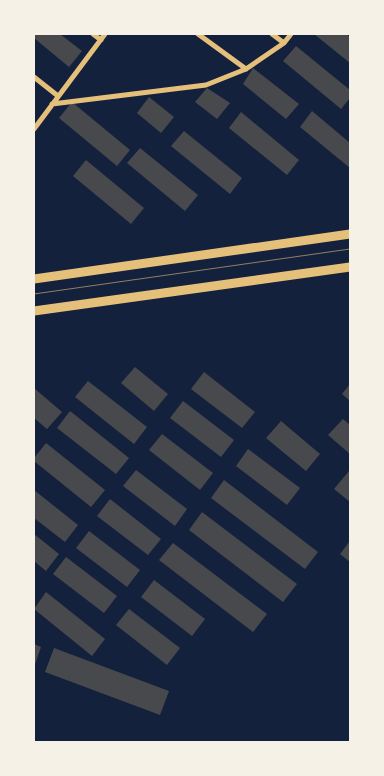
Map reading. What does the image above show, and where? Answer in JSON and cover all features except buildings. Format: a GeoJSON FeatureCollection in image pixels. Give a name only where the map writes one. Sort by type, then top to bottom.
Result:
{"type":"FeatureCollection","features":[{"type":"Feature","properties":{"kind":"main road"},"geometry":{"type":"LineString","coordinates":[[34,279],[350,234]]}},
{"type":"Feature","properties":{"kind":"main road"},"geometry":{"type":"LineString","coordinates":[[34,311],[350,267]]}},
{"type":"Feature","properties":{"kind":"street"},"geometry":{"type":"LineString","coordinates":[[93,34],[101,40]]}},
{"type":"Feature","properties":{"kind":"street"},"geometry":{"type":"LineString","coordinates":[[34,129],[106,34]]}},
{"type":"Feature","properties":{"kind":"street"},"geometry":{"type":"LineString","coordinates":[[198,34],[246,69]]}},
{"type":"Feature","properties":{"kind":"street"},"geometry":{"type":"LineString","coordinates":[[272,34],[284,43]]}},
{"type":"Feature","properties":{"kind":"street"},"geometry":{"type":"LineString","coordinates":[[52,104],[206,85],[246,69],[284,43],[291,34]]}},
{"type":"Feature","properties":{"kind":"street"},"geometry":{"type":"LineString","coordinates":[[34,77],[58,96]]}},
{"type":"Feature","properties":{"kind":"tram line"},"geometry":{"type":"LineString","coordinates":[[34,294],[350,249]]}}]}
